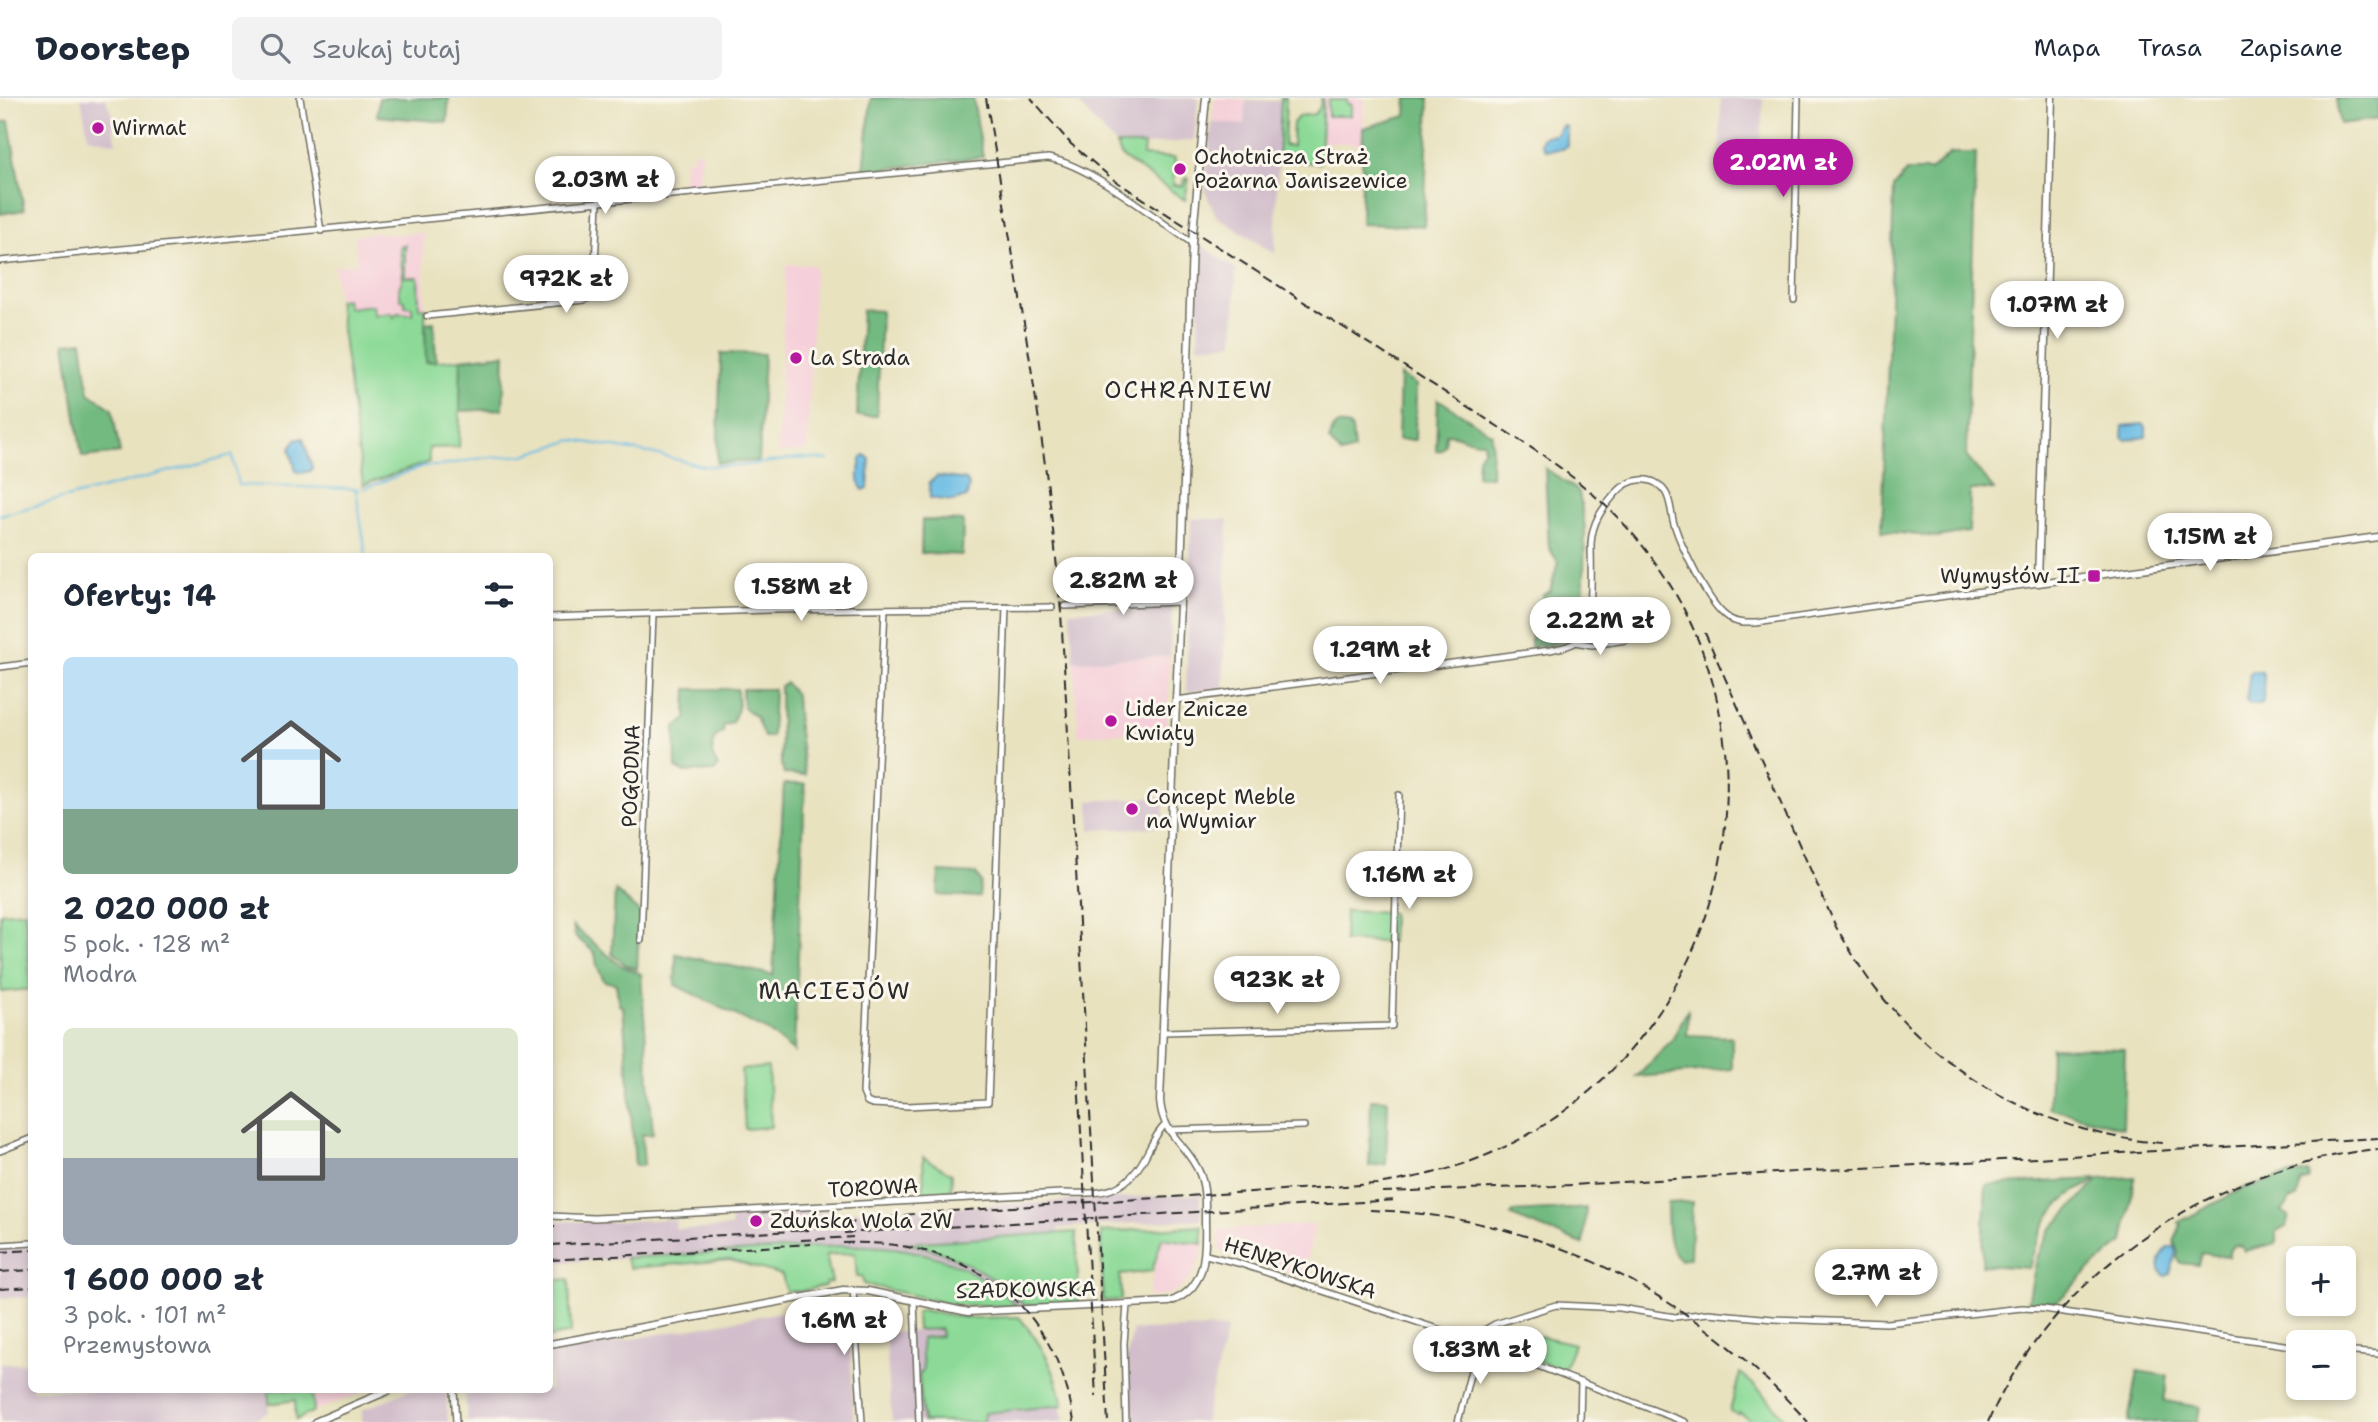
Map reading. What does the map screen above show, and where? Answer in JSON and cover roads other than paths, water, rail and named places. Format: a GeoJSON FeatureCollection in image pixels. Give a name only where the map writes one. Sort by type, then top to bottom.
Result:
{"type":"FeatureCollection","features":[{"type":"Feature","properties":{"kind":"street"},"geometry":{"type":"LineString","coordinates":[[300,98],[321,231]]}},
{"type":"Feature","properties":{"kind":"street"},"geometry":{"type":"LineString","coordinates":[[1206,98],[1192,243],[1163,1032],[1392,1026],[1399,795]]}},
{"type":"Feature","properties":{"kind":"street"},"geometry":{"type":"LineString","coordinates":[[1794,300],[1798,98]]}},
{"type":"Feature","properties":{"kind":"street"},"geometry":{"type":"LineString","coordinates":[[2038,583],[2052,98]]}},
{"type":"Feature","properties":{"kind":"street"},"geometry":{"type":"LineString","coordinates":[[0,261],[1048,158],[1060,160],[1086,172],[1192,243]]}},
{"type":"Feature","properties":{"kind":"street"},"geometry":{"type":"LineString","coordinates":[[427,316],[585,300],[590,297],[593,292],[598,204]]}},
{"type":"Feature","properties":{"kind":"street"},"geometry":{"type":"LineString","coordinates":[[1576,642],[1584,632],[1588,618],[1591,541],[1595,521],[1620,488],[1629,482],[1642,479],[1656,483],[1667,495],[1673,523],[1699,577],[1719,610],[1738,623],[1756,623],[2378,537]]}},
{"type":"Feature","properties":{"kind":"street"},"geometry":{"type":"LineString","coordinates":[[1065,606],[1180,602]]}},
{"type":"Feature","properties":{"kind":"street"},"geometry":{"type":"LineString","coordinates":[[885,609],[863,1093],[867,1102],[872,1104],[908,1106],[989,1102],[1006,607]]}},
{"type":"Feature","properties":{"kind":"street"},"geometry":{"type":"LineString","coordinates":[[553,617],[1052,607]]}},
{"type":"Feature","properties":{"kind":"street","name":"POGODNA"},"geometry":{"type":"LineString","coordinates":[[641,940],[653,614]]}},
{"type":"Feature","properties":{"kind":"street"},"geometry":{"type":"LineString","coordinates":[[1176,700],[1550,650],[1576,642],[1592,645],[1626,640]]}},
{"type":"Feature","properties":{"kind":"street"},"geometry":{"type":"LineString","coordinates":[[0,667],[28,664]]}},
{"type":"Feature","properties":{"kind":"street","name":"SZADKOWSKA"},"geometry":{"type":"LineString","coordinates":[[553,1343],[853,1289],[968,1312],[1169,1302],[1185,1295],[1200,1276],[1206,1255],[1202,1180],[1192,1160],[1162,1116],[1160,1101],[1163,1032]]}},
{"type":"Feature","properties":{"kind":"street"},"geometry":{"type":"LineString","coordinates":[[1167,1127],[1304,1126]]}},
{"type":"Feature","properties":{"kind":"street","name":"TOROWA"},"geometry":{"type":"LineString","coordinates":[[553,1216],[617,1217],[1100,1192],[1117,1188],[1131,1178],[1140,1168],[1160,1131],[1167,1127]]}},
{"type":"Feature","properties":{"kind":"street"},"geometry":{"type":"LineString","coordinates":[[0,1151],[28,1140]]}},
{"type":"Feature","properties":{"kind":"street"},"geometry":{"type":"LineString","coordinates":[[0,1245],[28,1243]]}},
{"type":"Feature","properties":{"kind":"street","name":"HENRYKOWSKA"},"geometry":{"type":"LineString","coordinates":[[1206,1255],[1251,1267],[1476,1342],[1685,1422]]}},
{"type":"Feature","properties":{"kind":"street"},"geometry":{"type":"LineString","coordinates":[[853,1289],[862,1422]]}},
{"type":"Feature","properties":{"kind":"street"},"geometry":{"type":"LineString","coordinates":[[914,1301],[912,1307],[919,1422]]}},
{"type":"Feature","properties":{"kind":"street"},"geometry":{"type":"LineString","coordinates":[[1458,1422],[1478,1334],[1495,1324],[1544,1307],[1567,1304],[1620,1308],[1675,1317],[1708,1313],[1773,1319],[1887,1323],[2022,1308],[2044,1309],[2286,1345]]}},
{"type":"Feature","properties":{"kind":"street"},"geometry":{"type":"LineString","coordinates":[[1126,1422],[1124,1343],[1128,1305]]}},
{"type":"Feature","properties":{"kind":"street"},"geometry":{"type":"LineString","coordinates":[[2356,1352],[2378,1354]]}},
{"type":"Feature","properties":{"kind":"street"},"geometry":{"type":"LineString","coordinates":[[1580,1422],[1581,1382]]}},
{"type":"Feature","properties":{"kind":"street"},"geometry":{"type":"LineString","coordinates":[[315,1422],[383,1393]]}},
{"type":"Feature","properties":{"kind":"street"},"geometry":{"type":"LineString","coordinates":[[454,1393],[456,1422]]}},
{"type":"Feature","properties":{"kind":"water"},"geometry":{"type":"Polygon","coordinates":[[[1563,125],[1567,127],[1567,145],[1562,149],[1545,150],[1541,139],[1555,135],[1563,125]]]}},
{"type":"Feature","properties":{"kind":"water"},"geometry":{"type":"Polygon","coordinates":[[[2143,424],[2146,427],[2146,437],[2126,440],[2122,438],[2123,426],[2143,424]]]}},
{"type":"Feature","properties":{"kind":"water"},"geometry":{"type":"Polygon","coordinates":[[[303,438],[312,467],[311,471],[301,473],[296,471],[290,449],[295,440],[303,438]]]}},
{"type":"Feature","properties":{"kind":"water"},"geometry":{"type":"Polygon","coordinates":[[[865,455],[870,459],[868,488],[863,490],[859,474],[862,457],[865,455]]]}},
{"type":"Feature","properties":{"kind":"water"},"geometry":{"type":"Polygon","coordinates":[[[937,476],[966,480],[969,485],[967,497],[953,501],[930,498],[929,483],[937,476]]]}},
{"type":"Feature","properties":{"kind":"water"},"geometry":{"type":"Polygon","coordinates":[[[2262,672],[2264,676],[2261,704],[2251,704],[2246,700],[2250,673],[2262,672]]]}},
{"type":"Feature","properties":{"kind":"water"},"geometry":{"type":"Polygon","coordinates":[[[2168,1247],[2174,1247],[2176,1251],[2171,1273],[2166,1276],[2160,1266],[2161,1258],[2168,1247]]]}},
{"type":"Feature","properties":{"kind":"waterway"},"geometry":{"type":"LineString","coordinates":[[363,489],[424,466],[524,455],[573,440],[655,454],[703,466],[739,466],[800,458],[828,460]]}},
{"type":"Feature","properties":{"kind":"waterway"},"geometry":{"type":"LineString","coordinates":[[0,515],[232,455],[238,485],[358,489]]}},
{"type":"Feature","properties":{"kind":"waterway"},"geometry":{"type":"LineString","coordinates":[[356,490],[366,553]]}},
{"type":"Feature","properties":{"kind":"railway"},"geometry":{"type":"LineString","coordinates":[[986,98],[1039,419],[1061,613],[1108,1422]]}},
{"type":"Feature","properties":{"kind":"railway"},"geometry":{"type":"LineString","coordinates":[[800,1230],[920,1213],[1376,1184],[1442,1171],[1484,1156],[1544,1125],[1609,1073],[1660,1011],[1697,940],[1720,864],[1727,785],[1718,706],[1694,630],[1652,558],[1628,529],[1588,490],[1544,456],[1114,180],[1071,144],[1031,98]]}},
{"type":"Feature","properties":{"kind":"railway"},"geometry":{"type":"LineString","coordinates":[[1705,633],[1836,927],[1883,998],[1941,1055],[2008,1099],[2083,1129],[2163,1143]]}},
{"type":"Feature","properties":{"kind":"railway"},"geometry":{"type":"LineString","coordinates":[[1078,1079],[1096,1397]]}},
{"type":"Feature","properties":{"kind":"railway"},"geometry":{"type":"LineString","coordinates":[[1382,1192],[1554,1186],[2378,1138]]}},
{"type":"Feature","properties":{"kind":"railway"},"geometry":{"type":"LineString","coordinates":[[1988,1422],[2018,1367],[2055,1318],[2098,1273],[2147,1235],[2200,1203],[2257,1177],[2317,1159],[2378,1149]]}},
{"type":"Feature","properties":{"kind":"railway"},"geometry":{"type":"LineString","coordinates":[[844,1233],[1396,1200]]}},
{"type":"Feature","properties":{"kind":"railway"},"geometry":{"type":"LineString","coordinates":[[1370,1210],[1434,1216],[1496,1228],[1555,1246],[1611,1270],[1665,1300],[1715,1336],[1763,1376],[1808,1422]]}},
{"type":"Feature","properties":{"kind":"railway"},"geometry":{"type":"LineString","coordinates":[[553,1245],[809,1230]]}},
{"type":"Feature","properties":{"kind":"railway"},"geometry":{"type":"LineString","coordinates":[[801,1240],[853,1237]]}},
{"type":"Feature","properties":{"kind":"railway"},"geometry":{"type":"LineString","coordinates":[[843,1243],[887,1244],[927,1252],[964,1265],[997,1284],[1025,1310],[1047,1341],[1064,1379],[1074,1422]]}},
{"type":"Feature","properties":{"kind":"railway"},"geometry":{"type":"LineString","coordinates":[[553,1260],[811,1244]]}},
{"type":"Feature","properties":{"kind":"railway"},"geometry":{"type":"LineString","coordinates":[[0,1252],[28,1250]]}},
{"type":"Feature","properties":{"kind":"railway"},"geometry":{"type":"LineString","coordinates":[[0,1272],[28,1270]]}},
{"type":"Feature","properties":{"kind":"railway"},"geometry":{"type":"LineString","coordinates":[[0,1289],[28,1287]]}},
{"type":"Feature","properties":{"kind":"place","name":"Wirmat"},"geometry":{"type":"Point","coordinates":[98,128]}},
{"type":"Feature","properties":{"kind":"place","name":"Ochotnicza Straż Pożarna Janiszewice"},"geometry":{"type":"Point","coordinates":[1180,169]}},
{"type":"Feature","properties":{"kind":"place","name":"La Strada"},"geometry":{"type":"Point","coordinates":[796,358]}},
{"type":"Feature","properties":{"kind":"place","name":"Wymysłów II"},"geometry":{"type":"Point","coordinates":[2094,576]}},
{"type":"Feature","properties":{"kind":"place","name":"Lider Znicze Kwiaty"},"geometry":{"type":"Point","coordinates":[1111,721]}},
{"type":"Feature","properties":{"kind":"place","name":"Concept Meble na Wymiar"},"geometry":{"type":"Point","coordinates":[1132,809]}},
{"type":"Feature","properties":{"kind":"place","name":"Zduńska Wola ZW"},"geometry":{"type":"Point","coordinates":[756,1221]}},
{"type":"Feature","properties":{"kind":"district","name":"OCHRANIEW"},"geometry":{"type":"Point","coordinates":[1189,390]}},
{"type":"Feature","properties":{"kind":"district","name":"MACIEJÓW"},"geometry":{"type":"Point","coordinates":[835,991]}}]}
